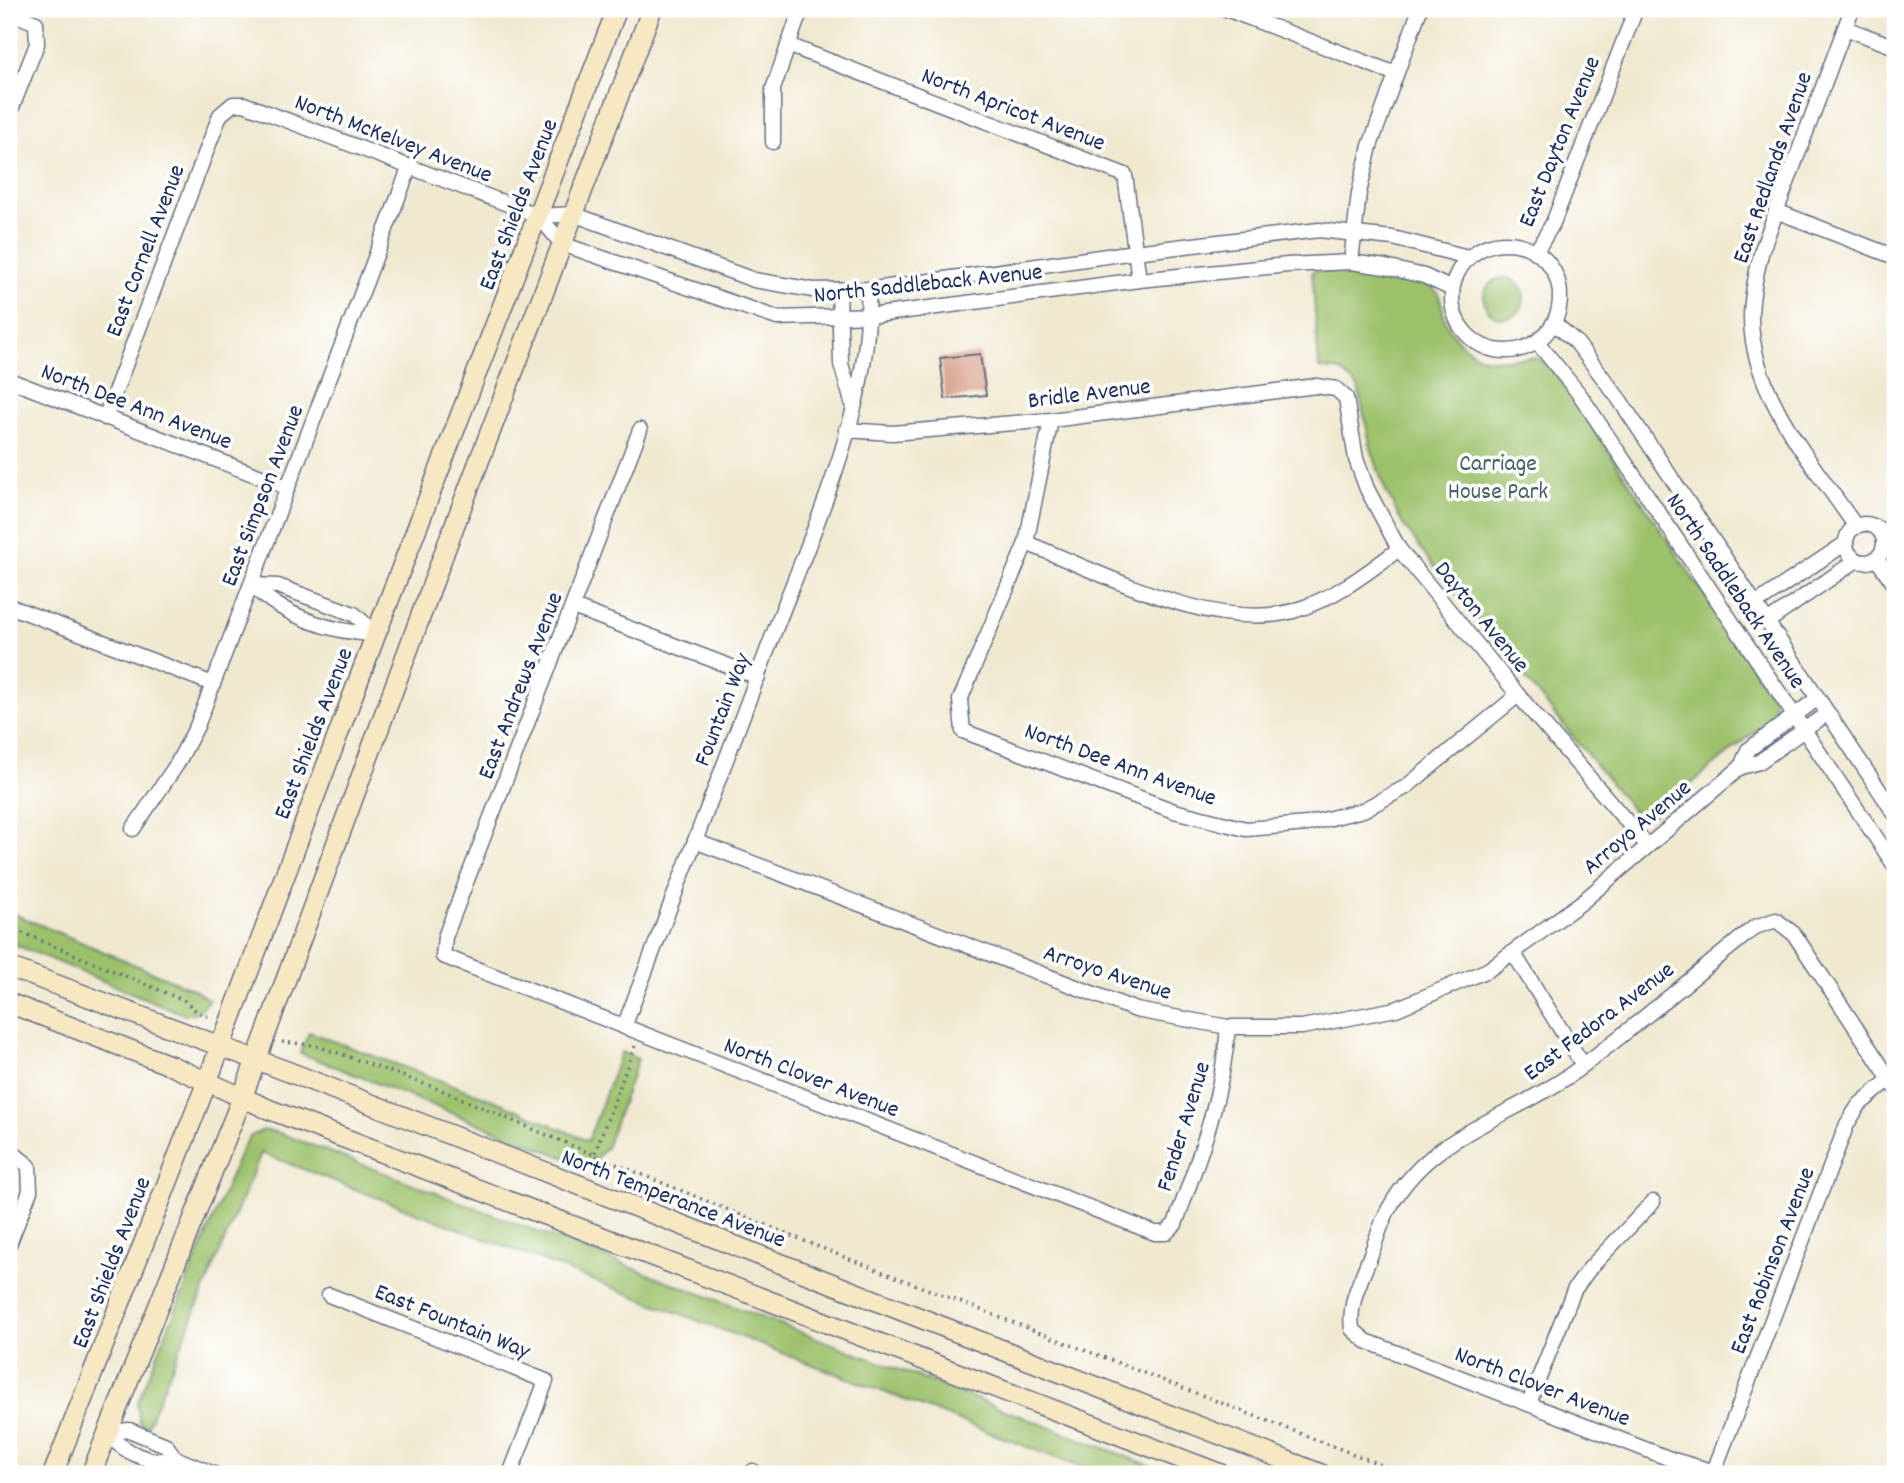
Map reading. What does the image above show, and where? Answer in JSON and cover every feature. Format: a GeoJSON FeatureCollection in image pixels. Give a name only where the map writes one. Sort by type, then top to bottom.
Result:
{"type":"FeatureCollection","features":[{"type":"Feature","properties":{"kind":"main road","name":"East Shields Avenue"},"geometry":{"type":"LineString","coordinates":[[53,1474],[207,1082],[617,9]]}},
{"type":"Feature","properties":{"kind":"main road"},"geometry":{"type":"LineString","coordinates":[[91,1474],[242,1098],[652,9]]}},
{"type":"Feature","properties":{"kind":"main road","name":"North Temperance Avenue"},"geometry":{"type":"LineString","coordinates":[[9,967],[220,1046],[1321,1474]]}},
{"type":"Feature","properties":{"kind":"main road"},"geometry":{"type":"LineString","coordinates":[[9,1003],[242,1098],[1221,1474]]}},
{"type":"Feature","properties":{"kind":"street"},"geometry":{"type":"LineString","coordinates":[[773,142],[774,89],[801,9]]}},
{"type":"Feature","properties":{"kind":"street"},"geometry":{"type":"LineString","coordinates":[[1226,9],[1396,74]]}},
{"type":"Feature","properties":{"kind":"street"},"geometry":{"type":"LineString","coordinates":[[1352,262],[1370,146],[1420,9]]}},
{"type":"Feature","properties":{"kind":"street","name":"East Dayton Avenue"},"geometry":{"type":"LineString","coordinates":[[1536,251],[1553,223],[1636,9]]}},
{"type":"Feature","properties":{"kind":"street","name":"East Redlands Avenue"},"geometry":{"type":"LineString","coordinates":[[1852,9],[1776,211],[1753,287],[1751,321],[1768,391],[1856,527]]}},
{"type":"Feature","properties":{"kind":"street"},"geometry":{"type":"LineString","coordinates":[[9,12],[36,23],[37,44],[9,115]]}},
{"type":"Feature","properties":{"kind":"street"},"geometry":{"type":"LineString","coordinates":[[1845,28],[1895,47]]}},
{"type":"Feature","properties":{"kind":"street","name":"North Apricot Avenue"},"geometry":{"type":"LineString","coordinates":[[788,45],[1125,175],[1139,280]]}},
{"type":"Feature","properties":{"kind":"street","name":"North McKelvey Avenue"},"geometry":{"type":"LineString","coordinates":[[233,104],[244,104],[539,216]]}},
{"type":"Feature","properties":{"kind":"street","name":"East Cornell Avenue"},"geometry":{"type":"LineString","coordinates":[[106,418],[219,115],[233,104]]}},
{"type":"Feature","properties":{"kind":"street","name":"East Simpson Avenue"},"geometry":{"type":"LineString","coordinates":[[133,829],[177,764],[213,684],[410,166]]}},
{"type":"Feature","properties":{"kind":"street"},"geometry":{"type":"LineString","coordinates":[[1776,211],[1895,257]]}},
{"type":"Feature","properties":{"kind":"street","name":"North Saddleback Avenue"},"geometry":{"type":"LineString","coordinates":[[539,216],[573,214],[754,281],[813,290],[868,289],[1318,230],[1393,238],[1468,257]]}},
{"type":"Feature","properties":{"kind":"street"},"geometry":{"type":"LineString","coordinates":[[539,216],[562,244]]}},
{"type":"Feature","properties":{"kind":"street"},"geometry":{"type":"LineString","coordinates":[[1496,243],[1512,243],[1536,251],[1552,269],[1559,286],[1560,305],[1554,323],[1537,342],[1520,350],[1501,352],[1483,348],[1467,337],[1456,321],[1451,303],[1452,289],[1459,269],[1468,257],[1496,243]]}},
{"type":"Feature","properties":{"kind":"street","name":"North Saddleback Avenue"},"geometry":{"type":"LineString","coordinates":[[562,244],[777,318],[869,316],[1139,280],[1288,265],[1352,262],[1407,271],[1452,289]]}},
{"type":"Feature","properties":{"kind":"street","name":"Fountain Way"},"geometry":{"type":"LineString","coordinates":[[624,1027],[835,473],[865,364],[868,289]]}},
{"type":"Feature","properties":{"kind":"street"},"geometry":{"type":"LineString","coordinates":[[839,290],[841,363],[853,404]]}},
{"type":"Feature","properties":{"kind":"street","name":"North Saddleback Avenue"},"geometry":{"type":"LineString","coordinates":[[1554,323],[1576,342],[1612,388],[1895,814]]}},
{"type":"Feature","properties":{"kind":"street","name":"North Saddleback Avenue"},"geometry":{"type":"LineString","coordinates":[[1537,342],[1580,395],[1895,866]]}},
{"type":"Feature","properties":{"kind":"street","name":"North Dee Ann Avenue"},"geometry":{"type":"LineString","coordinates":[[9,380],[288,487]]}},
{"type":"Feature","properties":{"kind":"street","name":"Bridle Avenue"},"geometry":{"type":"LineString","coordinates":[[846,430],[892,433],[1051,420],[1316,386],[1336,389]]}},
{"type":"Feature","properties":{"kind":"street","name":"Dayton Avenue"},"geometry":{"type":"LineString","coordinates":[[1336,389],[1346,398],[1356,458],[1367,489],[1399,549],[1518,695],[1647,845]]}},
{"type":"Feature","properties":{"kind":"street"},"geometry":{"type":"LineString","coordinates":[[1051,420],[1026,543],[1192,608],[1253,616],[1292,611],[1335,593],[1399,549]]}},
{"type":"Feature","properties":{"kind":"street","name":"East Andrews Avenue"},"geometry":{"type":"LineString","coordinates":[[443,956],[445,937],[640,430]]}},
{"type":"Feature","properties":{"kind":"street"},"geometry":{"type":"LineString","coordinates":[[1881,533],[1895,523]]}},
{"type":"Feature","properties":{"kind":"street"},"geometry":{"type":"LineString","coordinates":[[1870,524],[1881,533],[1883,547],[1876,558],[1866,561],[1857,559],[1850,553],[1846,543],[1848,535],[1856,527],[1870,524]]}},
{"type":"Feature","properties":{"kind":"street","name":"North Dee Ann Avenue"},"geometry":{"type":"LineString","coordinates":[[1026,543],[960,700],[963,731],[1174,811],[1246,829],[1307,824],[1363,810],[1406,787],[1518,695]]}},
{"type":"Feature","properties":{"kind":"street"},"geometry":{"type":"LineString","coordinates":[[1755,604],[1846,543]]}},
{"type":"Feature","properties":{"kind":"street"},"geometry":{"type":"LineString","coordinates":[[1876,558],[1895,585]]}},
{"type":"Feature","properties":{"kind":"street"},"geometry":{"type":"LineString","coordinates":[[1768,622],[1857,559]]}},
{"type":"Feature","properties":{"kind":"street"},"geometry":{"type":"LineString","coordinates":[[251,586],[278,586],[354,614],[376,634]]}},
{"type":"Feature","properties":{"kind":"street"},"geometry":{"type":"LineString","coordinates":[[251,586],[272,604],[345,633],[376,634]]}},
{"type":"Feature","properties":{"kind":"street"},"geometry":{"type":"LineString","coordinates":[[9,606],[213,684]]}},
{"type":"Feature","properties":{"kind":"street"},"geometry":{"type":"LineString","coordinates":[[573,607],[758,677]]}},
{"type":"Feature","properties":{"kind":"street","name":"Arroyo Avenue"},"geometry":{"type":"LineString","coordinates":[[1741,767],[1748,750],[1818,698]]}},
{"type":"Feature","properties":{"kind":"street","name":"Arroyo Avenue"},"geometry":{"type":"LineString","coordinates":[[695,841],[1136,1010],[1228,1027],[1303,1027],[1396,1009],[1489,970],[1582,902],[1741,767],[1759,762],[1828,713]]}},
{"type":"Feature","properties":{"kind":"street","name":"East Fedora Avenue"},"geometry":{"type":"LineString","coordinates":[[1352,1329],[1349,1310],[1390,1206],[1410,1177],[1434,1153],[1466,1130],[1553,1087],[1755,927],[1776,920],[1794,934],[1893,1083]]}},
{"type":"Feature","properties":{"kind":"street"},"geometry":{"type":"LineString","coordinates":[[1514,954],[1583,1065]]}},
{"type":"Feature","properties":{"kind":"street","name":"North Clover Avenue"},"geometry":{"type":"LineString","coordinates":[[443,956],[1142,1228],[1166,1233]]}},
{"type":"Feature","properties":{"kind":"street","name":"Fender Avenue"},"geometry":{"type":"LineString","coordinates":[[1166,1233],[1175,1224],[1216,1110],[1226,1063],[1228,1027]]}},
{"type":"Feature","properties":{"kind":"street","name":"East Robinson Avenue"},"geometry":{"type":"LineString","coordinates":[[1718,1473],[1847,1124],[1859,1105],[1893,1083]]}},
{"type":"Feature","properties":{"kind":"street"},"geometry":{"type":"LineString","coordinates":[[9,1150],[29,1166],[30,1191],[9,1244]]}},
{"type":"Feature","properties":{"kind":"street"},"geometry":{"type":"LineString","coordinates":[[1529,1403],[1574,1290],[1590,1268],[1653,1202]]}},
{"type":"Feature","properties":{"kind":"street","name":"East Fountain Way"},"geometry":{"type":"LineString","coordinates":[[328,1296],[546,1381],[510,1474]]}},
{"type":"Feature","properties":{"kind":"street","name":"North Clover Avenue"},"geometry":{"type":"LineString","coordinates":[[1352,1329],[1366,1341],[1673,1460],[1718,1473]]}},
{"type":"Feature","properties":{"kind":"street"},"geometry":{"type":"LineString","coordinates":[[107,1433],[121,1448],[160,1463],[175,1458],[214,1474]]}},
{"type":"Feature","properties":{"kind":"path"},"geometry":{"type":"LineString","coordinates":[[9,927],[185,1001],[197,1012]]}},
{"type":"Feature","properties":{"kind":"path"},"geometry":{"type":"LineString","coordinates":[[594,1155],[640,1034]]}},
{"type":"Feature","properties":{"kind":"path"},"geometry":{"type":"LineString","coordinates":[[291,1045],[313,1045],[441,1090],[817,1246],[1405,1474]]}},
{"type":"Feature","properties":{"kind":"green space","name":"Carriage House Park"},"geometry":{"type":"Polygon","coordinates":[[[1348,270],[1406,278],[1428,285],[1438,294],[1446,322],[1453,334],[1479,356],[1488,359],[1539,359],[1549,366],[1774,700],[1775,711],[1768,721],[1654,814],[1645,817],[1634,812],[1429,560],[1402,523],[1384,487],[1371,448],[1358,387],[1341,371],[1319,368],[1312,271],[1348,270]]]}},
{"type":"Feature","properties":{"kind":"green space"},"geometry":{"type":"Polygon","coordinates":[[[1504,278],[1518,284],[1524,298],[1518,312],[1504,318],[1490,312],[1484,298],[1490,284],[1504,278]]]}},
{"type":"Feature","properties":{"kind":"green space"},"geometry":{"type":"Polygon","coordinates":[[[9,912],[195,990],[209,1000],[199,1011],[185,1015],[9,942],[9,912]]]}},
{"type":"Feature","properties":{"kind":"green space"},"geometry":{"type":"Polygon","coordinates":[[[309,1032],[501,1103],[588,1141],[621,1052],[638,1059],[606,1148],[588,1167],[300,1053],[309,1032]]]}},
{"type":"Feature","properties":{"kind":"green space"},"geometry":{"type":"Polygon","coordinates":[[[263,1130],[277,1132],[1172,1474],[1098,1474],[261,1153],[147,1427],[140,1423],[137,1404],[242,1148],[251,1136],[263,1130]]]}},
{"type":"Feature","properties":{"kind":"building"},"geometry":{"type":"Polygon","coordinates":[[[980,354],[986,395],[945,399],[940,358],[980,354]]]}}]}
